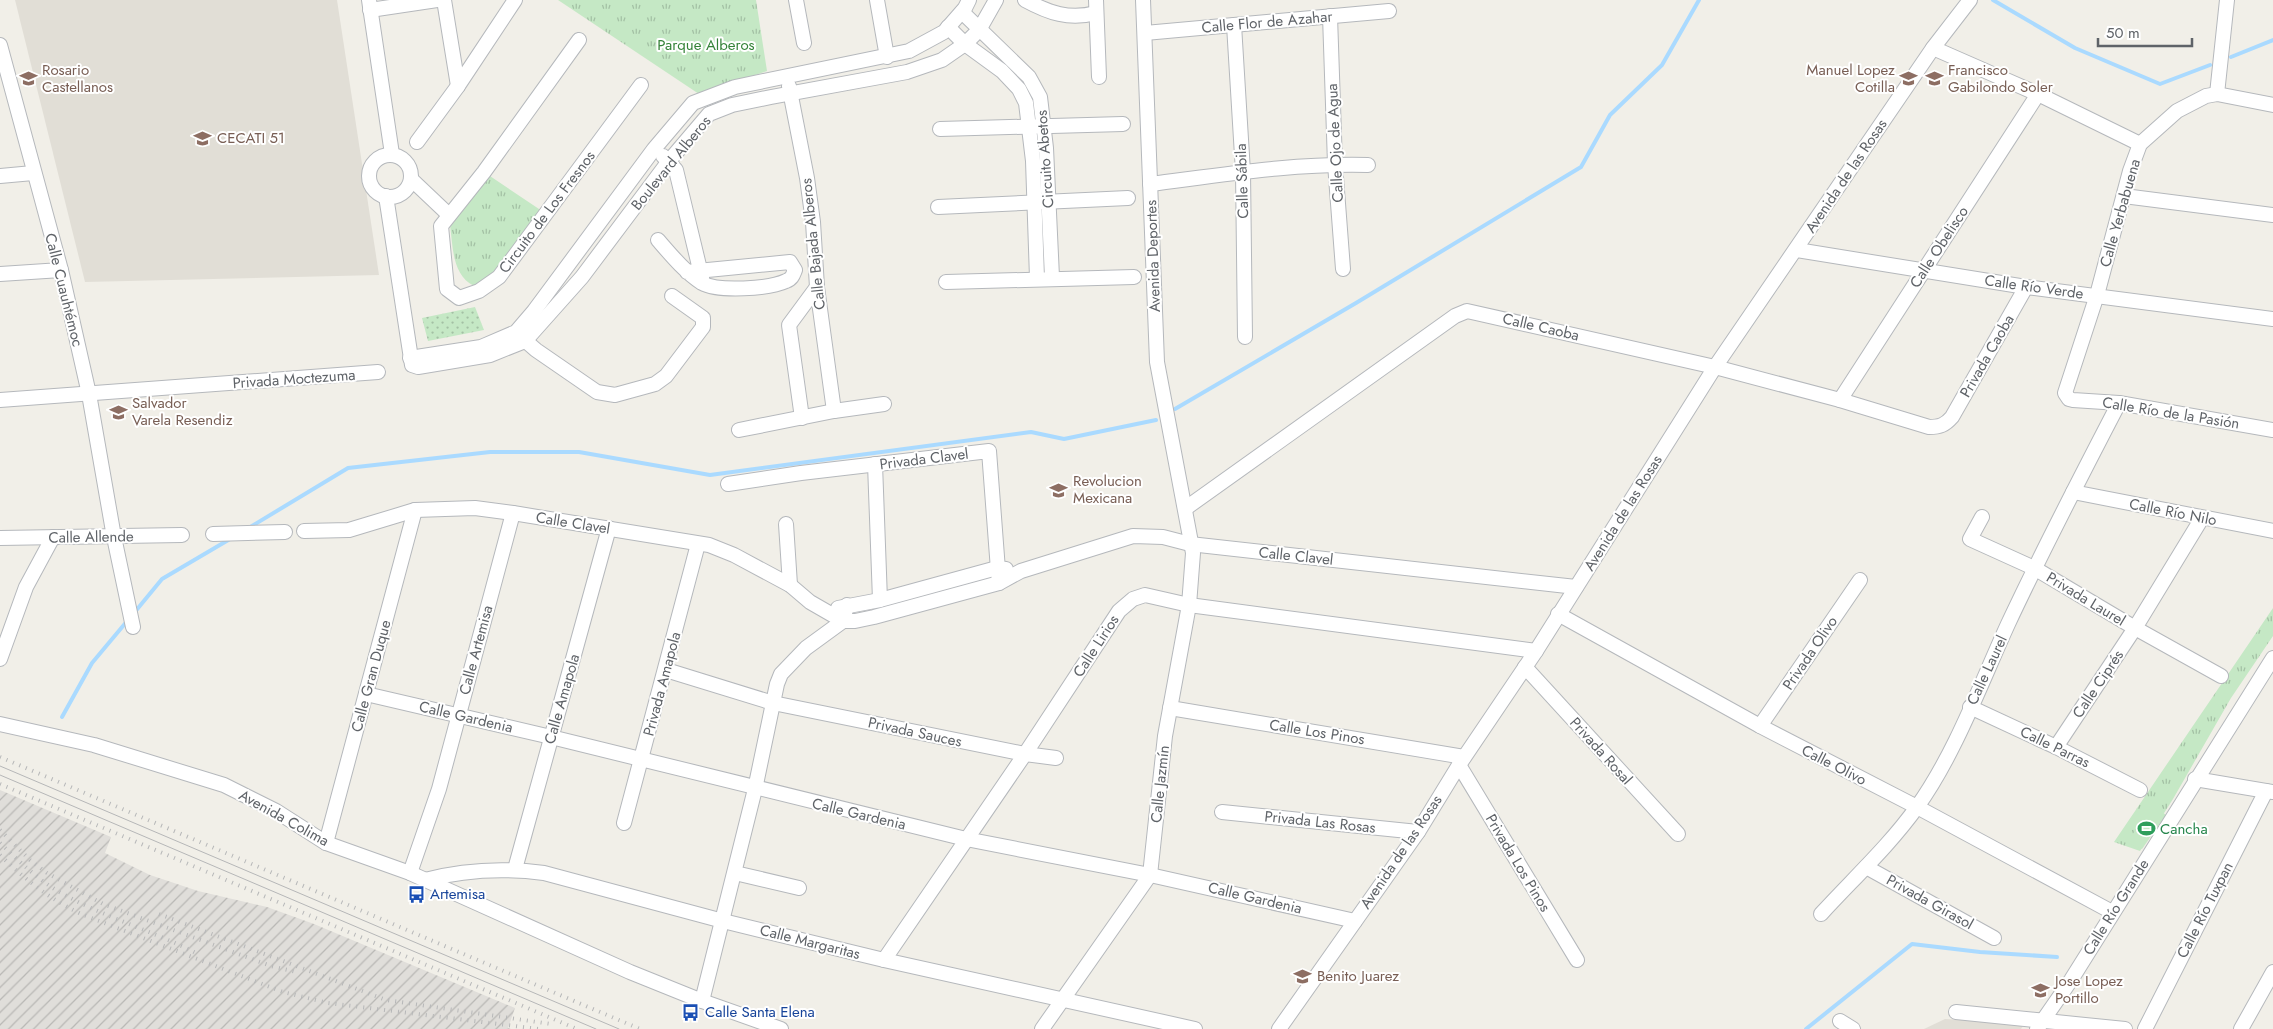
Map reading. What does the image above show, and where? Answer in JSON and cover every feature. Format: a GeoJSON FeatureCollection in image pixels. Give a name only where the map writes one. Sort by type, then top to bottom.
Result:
{"type":"FeatureCollection","features":[{"type":"Feature","properties":{"kind":"street"},"geometry":{"type":"LineString","coordinates":[[392,154],[370,5],[437,0]]}},
{"type":"Feature","properties":{"kind":"street"},"geometry":{"type":"LineString","coordinates":[[444,0],[458,86]]}},
{"type":"Feature","properties":{"kind":"street"},"geometry":{"type":"LineString","coordinates":[[417,142],[458,86],[515,0]]}},
{"type":"Feature","properties":{"kind":"street"},"geometry":{"type":"LineString","coordinates":[[796,0],[804,43]]}},
{"type":"Feature","properties":{"kind":"street"},"geometry":{"type":"LineString","coordinates":[[877,0],[887,57]]}},
{"type":"Feature","properties":{"kind":"street","name":"Boulevard Alberos"},"geometry":{"type":"LineString","coordinates":[[386,196],[410,358],[481,347],[520,337],[582,277],[669,161],[709,114],[732,105],[907,72],[942,60],[965,44],[979,30],[996,0]]}},
{"type":"Feature","properties":{"kind":"street"},"geometry":{"type":"LineString","coordinates":[[1025,0],[1044,5],[1064,16],[1082,17],[1096,7]]}},
{"type":"Feature","properties":{"kind":"street","name":"Avenida Deportes"},"geometry":{"type":"LineString","coordinates":[[1143,0],[1160,382],[1186,508]]}},
{"type":"Feature","properties":{"kind":"street","name":"Avenida de las Rosas"},"geometry":{"type":"LineString","coordinates":[[1279,1029],[1418,832],[1461,761],[1536,651],[1715,367],[1797,250],[1933,48],[1970,0]]}},
{"type":"Feature","properties":{"kind":"street"},"geometry":{"type":"LineString","coordinates":[[2227,0],[2217,94],[2273,105]]}},
{"type":"Feature","properties":{"kind":"street","name":"Boulevard Alberos"},"geometry":{"type":"LineString","coordinates":[[520,337],[534,311],[654,149],[693,103],[735,87],[909,52],[944,32],[965,6]]}},
{"type":"Feature","properties":{"kind":"street","name":"Circuito Abetos"},"geometry":{"type":"LineString","coordinates":[[965,6],[979,30],[1029,77],[1040,98],[1044,125],[1037,278]]}},
{"type":"Feature","properties":{"kind":"street"},"geometry":{"type":"LineString","coordinates":[[1096,7],[1099,77]]}},
{"type":"Feature","properties":{"kind":"street","name":"Calle Flor de Azahar"},"geometry":{"type":"LineString","coordinates":[[1145,33],[1389,11]]}},
{"type":"Feature","properties":{"kind":"street","name":"Calle Ojo de Agua"},"geometry":{"type":"LineString","coordinates":[[1330,16],[1335,164],[1343,269]]}},
{"type":"Feature","properties":{"kind":"street","name":"Calle Sábila"},"geometry":{"type":"LineString","coordinates":[[1234,26],[1243,172],[1245,337]]}},
{"type":"Feature","properties":{"kind":"street","name":"Circuito Abetos"},"geometry":{"type":"LineString","coordinates":[[948,28],[965,44],[1002,71],[1019,89],[1026,104],[1052,277]]}},
{"type":"Feature","properties":{"kind":"street","name":"Circuito de Los Fresnos"},"geometry":{"type":"LineString","coordinates":[[579,40],[484,172],[441,226],[447,289],[459,298],[479,292],[499,277],[641,85]]}},
{"type":"Feature","properties":{"kind":"street","name":"Calle Cuauhtémoc"},"geometry":{"type":"LineString","coordinates":[[0,45],[33,174],[61,270],[89,394],[114,538],[133,627]]}},
{"type":"Feature","properties":{"kind":"street"},"geometry":{"type":"LineString","coordinates":[[1933,48],[2038,94],[2140,144]]}},
{"type":"Feature","properties":{"kind":"street","name":"Calle Bajada Alberos"},"geometry":{"type":"LineString","coordinates":[[787,78],[807,178],[813,222],[816,287],[834,412]]}},
{"type":"Feature","properties":{"kind":"street","name":"Calle Obelisco"},"geometry":{"type":"LineString","coordinates":[[1840,400],[2038,94]]}},
{"type":"Feature","properties":{"kind":"street","name":"Calle Yerbabuena"},"geometry":{"type":"LineString","coordinates":[[2069,399],[2065,393],[2065,387],[2097,295],[2140,144],[2177,111],[2196,99],[2217,94]]}},
{"type":"Feature","properties":{"kind":"street"},"geometry":{"type":"LineString","coordinates":[[940,129],[1122,124]]}},
{"type":"Feature","properties":{"kind":"street"},"geometry":{"type":"LineString","coordinates":[[654,149],[669,161],[676,170],[697,275]]}},
{"type":"Feature","properties":{"kind":"street"},"geometry":{"type":"LineString","coordinates":[[392,154],[405,160],[411,172],[411,179],[409,186],[399,195],[386,196],[374,189],[369,176],[374,162],[386,155],[392,154]]}},
{"type":"Feature","properties":{"kind":"street"},"geometry":{"type":"LineString","coordinates":[[1150,184],[1243,172],[1335,164],[1368,165]]}},
{"type":"Feature","properties":{"kind":"street"},"geometry":{"type":"LineString","coordinates":[[0,176],[33,174]]}},
{"type":"Feature","properties":{"kind":"street"},"geometry":{"type":"LineString","coordinates":[[411,179],[449,215]]}},
{"type":"Feature","properties":{"kind":"street"},"geometry":{"type":"LineString","coordinates":[[2124,196],[2273,215]]}},
{"type":"Feature","properties":{"kind":"street"},"geometry":{"type":"LineString","coordinates":[[938,207],[1128,198]]}},
{"type":"Feature","properties":{"kind":"street"},"geometry":{"type":"LineString","coordinates":[[658,240],[697,275],[720,288],[749,288],[785,282],[792,278],[795,270],[790,262],[697,275]]}},
{"type":"Feature","properties":{"kind":"street","name":"Calle Río Verde"},"geometry":{"type":"LineString","coordinates":[[1797,250],[2026,287],[2273,319]]}},
{"type":"Feature","properties":{"kind":"street"},"geometry":{"type":"LineString","coordinates":[[0,274],[61,270]]}},
{"type":"Feature","properties":{"kind":"street"},"geometry":{"type":"LineString","coordinates":[[946,282],[1052,277],[1134,277]]}},
{"type":"Feature","properties":{"kind":"street"},"geometry":{"type":"LineString","coordinates":[[802,418],[789,325],[816,287]]}},
{"type":"Feature","properties":{"kind":"street","name":"Privada Caoba"},"geometry":{"type":"LineString","coordinates":[[1946,424],[1952,417],[2026,287]]}},
{"type":"Feature","properties":{"kind":"street"},"geometry":{"type":"LineString","coordinates":[[520,337],[597,392],[615,395],[655,384],[666,376],[703,327],[704,318],[672,296]]}},
{"type":"Feature","properties":{"kind":"street","name":"Calle Caoba"},"geometry":{"type":"LineString","coordinates":[[1186,508],[1456,316],[1467,311],[1715,367],[1840,400],[1929,427],[1939,427],[1946,424]]}},
{"type":"Feature","properties":{"kind":"street","name":"Privada Moctezuma"},"geometry":{"type":"LineString","coordinates":[[0,400],[378,372]]}},
{"type":"Feature","properties":{"kind":"street","name":"Calle Río de la Pasión"},"geometry":{"type":"LineString","coordinates":[[2069,399],[2119,404],[2273,430]]}},
{"type":"Feature","properties":{"kind":"street"},"geometry":{"type":"LineString","coordinates":[[738,430],[884,404]]}},
{"type":"Feature","properties":{"kind":"street","name":"Calle Laurel"},"geometry":{"type":"LineString","coordinates":[[1821,914],[1917,807],[1938,773],[2034,568],[2119,404]]}},
{"type":"Feature","properties":{"kind":"street","name":"Privada Clavel"},"geometry":{"type":"LineString","coordinates":[[728,484],[989,451],[998,583]]}},
{"type":"Feature","properties":{"kind":"street"},"geometry":{"type":"LineString","coordinates":[[875,464],[880,600]]}},
{"type":"Feature","properties":{"kind":"street","name":"Calle Río Nilo"},"geometry":{"type":"LineString","coordinates":[[2073,492],[2273,531]]}},
{"type":"Feature","properties":{"kind":"street","name":"Calle Clavel"},"geometry":{"type":"LineString","coordinates":[[304,531],[349,530],[415,510],[475,508],[609,528],[721,549],[790,585],[810,602],[826,612],[843,621],[855,622],[998,583],[1021,570],[1133,536],[1163,537],[1190,544],[1576,587]]}},
{"type":"Feature","properties":{"kind":"street","name":"Calle Jazmín"},"geometry":{"type":"LineString","coordinates":[[1042,1029],[1150,875],[1170,708],[1189,605],[1192,553],[1186,508]]}},
{"type":"Feature","properties":{"kind":"street","name":"Calle Gran Duque"},"geometry":{"type":"LineString","coordinates":[[326,843],[415,510]]}},
{"type":"Feature","properties":{"kind":"street","name":"Calle Artemisa"},"geometry":{"type":"LineString","coordinates":[[410,873],[439,789],[513,513]]}},
{"type":"Feature","properties":{"kind":"street","name":"Privada Laurel"},"geometry":{"type":"LineString","coordinates":[[1982,517],[1970,539],[2034,568],[2221,676]]}},
{"type":"Feature","properties":{"kind":"street","name":"Calle Ciprés"},"geometry":{"type":"LineString","coordinates":[[2056,747],[2135,628],[2202,518]]}},
{"type":"Feature","properties":{"kind":"street"},"geometry":{"type":"LineString","coordinates":[[786,524],[790,585]]}},
{"type":"Feature","properties":{"kind":"street","name":"Calle Amapola"},"geometry":{"type":"LineString","coordinates":[[515,869],[609,528]]}},
{"type":"Feature","properties":{"kind":"street"},"geometry":{"type":"LineString","coordinates":[[213,534],[285,532]]}},
{"type":"Feature","properties":{"kind":"street","name":"Calle Allende"},"geometry":{"type":"LineString","coordinates":[[0,538],[114,538],[182,535]]}},
{"type":"Feature","properties":{"kind":"street"},"geometry":{"type":"LineString","coordinates":[[0,659],[26,587],[53,538]]}},
{"type":"Feature","properties":{"kind":"street","name":"Privada Amapola"},"geometry":{"type":"LineString","coordinates":[[624,823],[698,544]]}},
{"type":"Feature","properties":{"kind":"street","name":"Calle Clavel"},"geometry":{"type":"LineString","coordinates":[[826,612],[847,605],[880,600],[997,568],[1021,570]]}},
{"type":"Feature","properties":{"kind":"street","name":"Privada Olivo"},"geometry":{"type":"LineString","coordinates":[[1760,726],[1860,580]]}},
{"type":"Feature","properties":{"kind":"street","name":"Calle Lirios"},"geometry":{"type":"LineString","coordinates":[[884,960],[1025,754],[1119,611],[1133,600],[1145,595],[1189,605],[1536,651]]}},
{"type":"Feature","properties":{"kind":"street"},"geometry":{"type":"LineString","coordinates":[[702,1001],[735,874],[777,684],[782,674],[806,648],[843,621],[847,605]]}},
{"type":"Feature","properties":{"kind":"street","name":"Calle Olivo"},"geometry":{"type":"LineString","coordinates":[[1558,614],[1760,726],[1917,807],[2112,912]]}},
{"type":"Feature","properties":{"kind":"street","name":"Calle Río Grande"},"geometry":{"type":"LineString","coordinates":[[2040,1024],[2071,980],[2112,912],[2144,865],[2195,779],[2273,658]]}},
{"type":"Feature","properties":{"kind":"street","name":"Privada Rosal"},"geometry":{"type":"LineString","coordinates":[[1525,667],[1678,834]]}},
{"type":"Feature","properties":{"kind":"street","name":"Privada Sauces"},"geometry":{"type":"LineString","coordinates":[[666,670],[773,703],[1025,754],[1056,758]]}},
{"type":"Feature","properties":{"kind":"street","name":"Calle Gardenia"},"geometry":{"type":"LineString","coordinates":[[366,694],[551,737],[755,789],[966,839],[1150,875],[1355,920]]}},
{"type":"Feature","properties":{"kind":"street","name":"Calle Parras"},"geometry":{"type":"LineString","coordinates":[[1970,707],[2056,747],[2140,790]]}},
{"type":"Feature","properties":{"kind":"street","name":"Calle Los Pinos"},"geometry":{"type":"LineString","coordinates":[[1170,708],[1461,761]]}},
{"type":"Feature","properties":{"kind":"street","name":"Avenida Colima"},"geometry":{"type":"LineString","coordinates":[[0,724],[94,745],[224,785],[276,811],[326,843],[410,873],[630,972],[702,1001],[781,1029]]}},
{"type":"Feature","properties":{"kind":"street","name":"Privada Los Pinos"},"geometry":{"type":"LineString","coordinates":[[1461,761],[1577,960]]}},
{"type":"Feature","properties":{"kind":"street"},"geometry":{"type":"LineString","coordinates":[[2195,779],[2270,791]]}},
{"type":"Feature","properties":{"kind":"street","name":"Calle Río Tuxpan"},"geometry":{"type":"LineString","coordinates":[[2145,1029],[2270,791]]}},
{"type":"Feature","properties":{"kind":"street","name":"Privada Las Rosas"},"geometry":{"type":"LineString","coordinates":[[1222,812],[1418,832]]}},
{"type":"Feature","properties":{"kind":"street","name":"Privada Girasol"},"geometry":{"type":"LineString","coordinates":[[1866,866],[1994,938]]}},
{"type":"Feature","properties":{"kind":"street","name":"Calle Margaritas"},"geometry":{"type":"LineString","coordinates":[[425,880],[452,874],[515,869],[544,873],[723,921],[884,960],[1196,1029]]}},
{"type":"Feature","properties":{"kind":"street"},"geometry":{"type":"LineString","coordinates":[[735,874],[799,888]]}},
{"type":"Feature","properties":{"kind":"street"},"geometry":{"type":"LineString","coordinates":[[2241,1029],[2273,972]]}},
{"type":"Feature","properties":{"kind":"street"},"geometry":{"type":"LineString","coordinates":[[1956,1012],[2040,1024],[2125,1029]]}},
{"type":"Feature","properties":{"kind":"street"},"geometry":{"type":"LineString","coordinates":[[1840,1021],[1853,1029]]}},
{"type":"Feature","properties":{"kind":"shaded area","name":"CECATI 51"},"geometry":{"type":"Polygon","coordinates":[[[15,0],[337,0],[379,275],[85,282],[15,0]]]}},
{"type":"Feature","properties":{"kind":"shaded area"},"geometry":{"type":"Polygon","coordinates":[[[0,790],[111,837],[105,853],[150,875],[198,891],[267,907],[314,924],[515,1008],[508,1028],[511,1029],[0,1029],[0,790]]]}},
{"type":"Feature","properties":{"kind":"shaded area"},"geometry":{"type":"Polygon","coordinates":[[[1945,1019],[2025,1023],[2021,1029],[1924,1029],[1945,1019]]]}},
{"type":"Feature","properties":{"kind":"green space","name":"Parque Alberos"},"geometry":{"type":"Polygon","coordinates":[[[558,0],[756,0],[767,71],[699,94],[558,0]]]}},
{"type":"Feature","properties":{"kind":"green space"},"geometry":{"type":"Polygon","coordinates":[[[487,174],[542,211],[495,274],[474,286],[461,275],[458,268],[453,251],[450,225],[487,174]]]}},
{"type":"Feature","properties":{"kind":"green space"},"geometry":{"type":"Polygon","coordinates":[[[475,307],[484,330],[428,341],[422,318],[475,307]]]}},
{"type":"Feature","properties":{"kind":"green space"},"geometry":{"type":"Polygon","coordinates":[[[2273,608],[2273,636],[2231,698],[2173,799],[2140,851],[2114,842],[2273,608]]]}},
{"type":"Feature","properties":{"kind":"green space","name":"Cancha"},"geometry":{"type":"Polygon","coordinates":[[[2153,805],[2166,815],[2142,849],[2127,842],[2153,805]]]}},
{"type":"Feature","properties":{"kind":"waterway"},"geometry":{"type":"LineString","coordinates":[[1175,409],[1356,303],[1581,167],[1610,115],[1662,65],[1699,0]]}},
{"type":"Feature","properties":{"kind":"waterway"},"geometry":{"type":"LineString","coordinates":[[1993,0],[2075,48],[2160,84],[2210,65]]}},
{"type":"Feature","properties":{"kind":"waterway"},"geometry":{"type":"LineString","coordinates":[[2231,57],[2273,40]]}},
{"type":"Feature","properties":{"kind":"waterway"},"geometry":{"type":"LineString","coordinates":[[247,529],[348,468],[490,452],[579,452],[710,475],[1031,432],[1064,439],[1156,420]]}},
{"type":"Feature","properties":{"kind":"waterway"},"geometry":{"type":"LineString","coordinates":[[134,613],[162,579],[230,539]]}},
{"type":"Feature","properties":{"kind":"waterway"},"geometry":{"type":"LineString","coordinates":[[62,717],[92,663],[128,620]]}},
{"type":"Feature","properties":{"kind":"waterway"},"geometry":{"type":"LineString","coordinates":[[1806,1029],[1912,944],[1980,952],[2057,957]]}},
{"type":"Feature","properties":{"kind":"tram line"},"geometry":{"type":"LineString","coordinates":[[0,766],[619,1029]]}},
{"type":"Feature","properties":{"kind":"tram line"},"geometry":{"type":"LineString","coordinates":[[0,775],[596,1029]]}},
{"type":"Feature","properties":{"kind":"railway"},"geometry":{"type":"LineString","coordinates":[[0,757],[640,1029]]}},
{"type":"Feature","properties":{"kind":"railway"},"geometry":{"type":"LineString","coordinates":[[0,784],[577,1029]]}},
{"type":"Feature","properties":{"kind":"railway"},"geometry":{"type":"LineString","coordinates":[[0,830],[30,860],[47,873],[103,904],[271,966],[296,972]]}},
{"type":"Feature","properties":{"kind":"railway"},"geometry":{"type":"LineString","coordinates":[[0,843],[34,874],[56,890],[90,908],[196,953]]}},
{"type":"Feature","properties":{"kind":"railway"},"geometry":{"type":"LineString","coordinates":[[0,855],[38,888],[58,902],[81,914],[283,992],[328,1003],[539,1029]]}},
{"type":"Feature","properties":{"kind":"railway"},"geometry":{"type":"LineString","coordinates":[[159,914],[386,1000],[551,1024]]}},
{"type":"Feature","properties":{"kind":"place","name":"Rosario Castellanos"},"geometry":{"type":"Point","coordinates":[28,79]}},
{"type":"Feature","properties":{"kind":"place","name":"Manuel Lopez Cotilla"},"geometry":{"type":"Point","coordinates":[1909,79]}},
{"type":"Feature","properties":{"kind":"place","name":"Francisco Gabilondo Soler"},"geometry":{"type":"Point","coordinates":[1934,79]}},
{"type":"Feature","properties":{"kind":"place","name":"CECATI 51"},"geometry":{"type":"Point","coordinates":[203,138]}},
{"type":"Feature","properties":{"kind":"place","name":"Salvador Varela Resendiz"},"geometry":{"type":"Point","coordinates":[118,412]}},
{"type":"Feature","properties":{"kind":"place","name":"Revolucion Mexicana"},"geometry":{"type":"Point","coordinates":[1059,490]}},
{"type":"Feature","properties":{"kind":"place","name":"Cancha"},"geometry":{"type":"Point","coordinates":[2146,829]}},
{"type":"Feature","properties":{"kind":"place","name":"Artemisa"},"geometry":{"type":"Point","coordinates":[416,894]}},
{"type":"Feature","properties":{"kind":"place","name":"Benito Juarez"},"geometry":{"type":"Point","coordinates":[1303,976]}},
{"type":"Feature","properties":{"kind":"place","name":"Jose Lopez Portillo"},"geometry":{"type":"Point","coordinates":[2041,990]}},
{"type":"Feature","properties":{"kind":"place","name":"Calle Santa Elena"},"geometry":{"type":"Point","coordinates":[691,1012]}}]}
